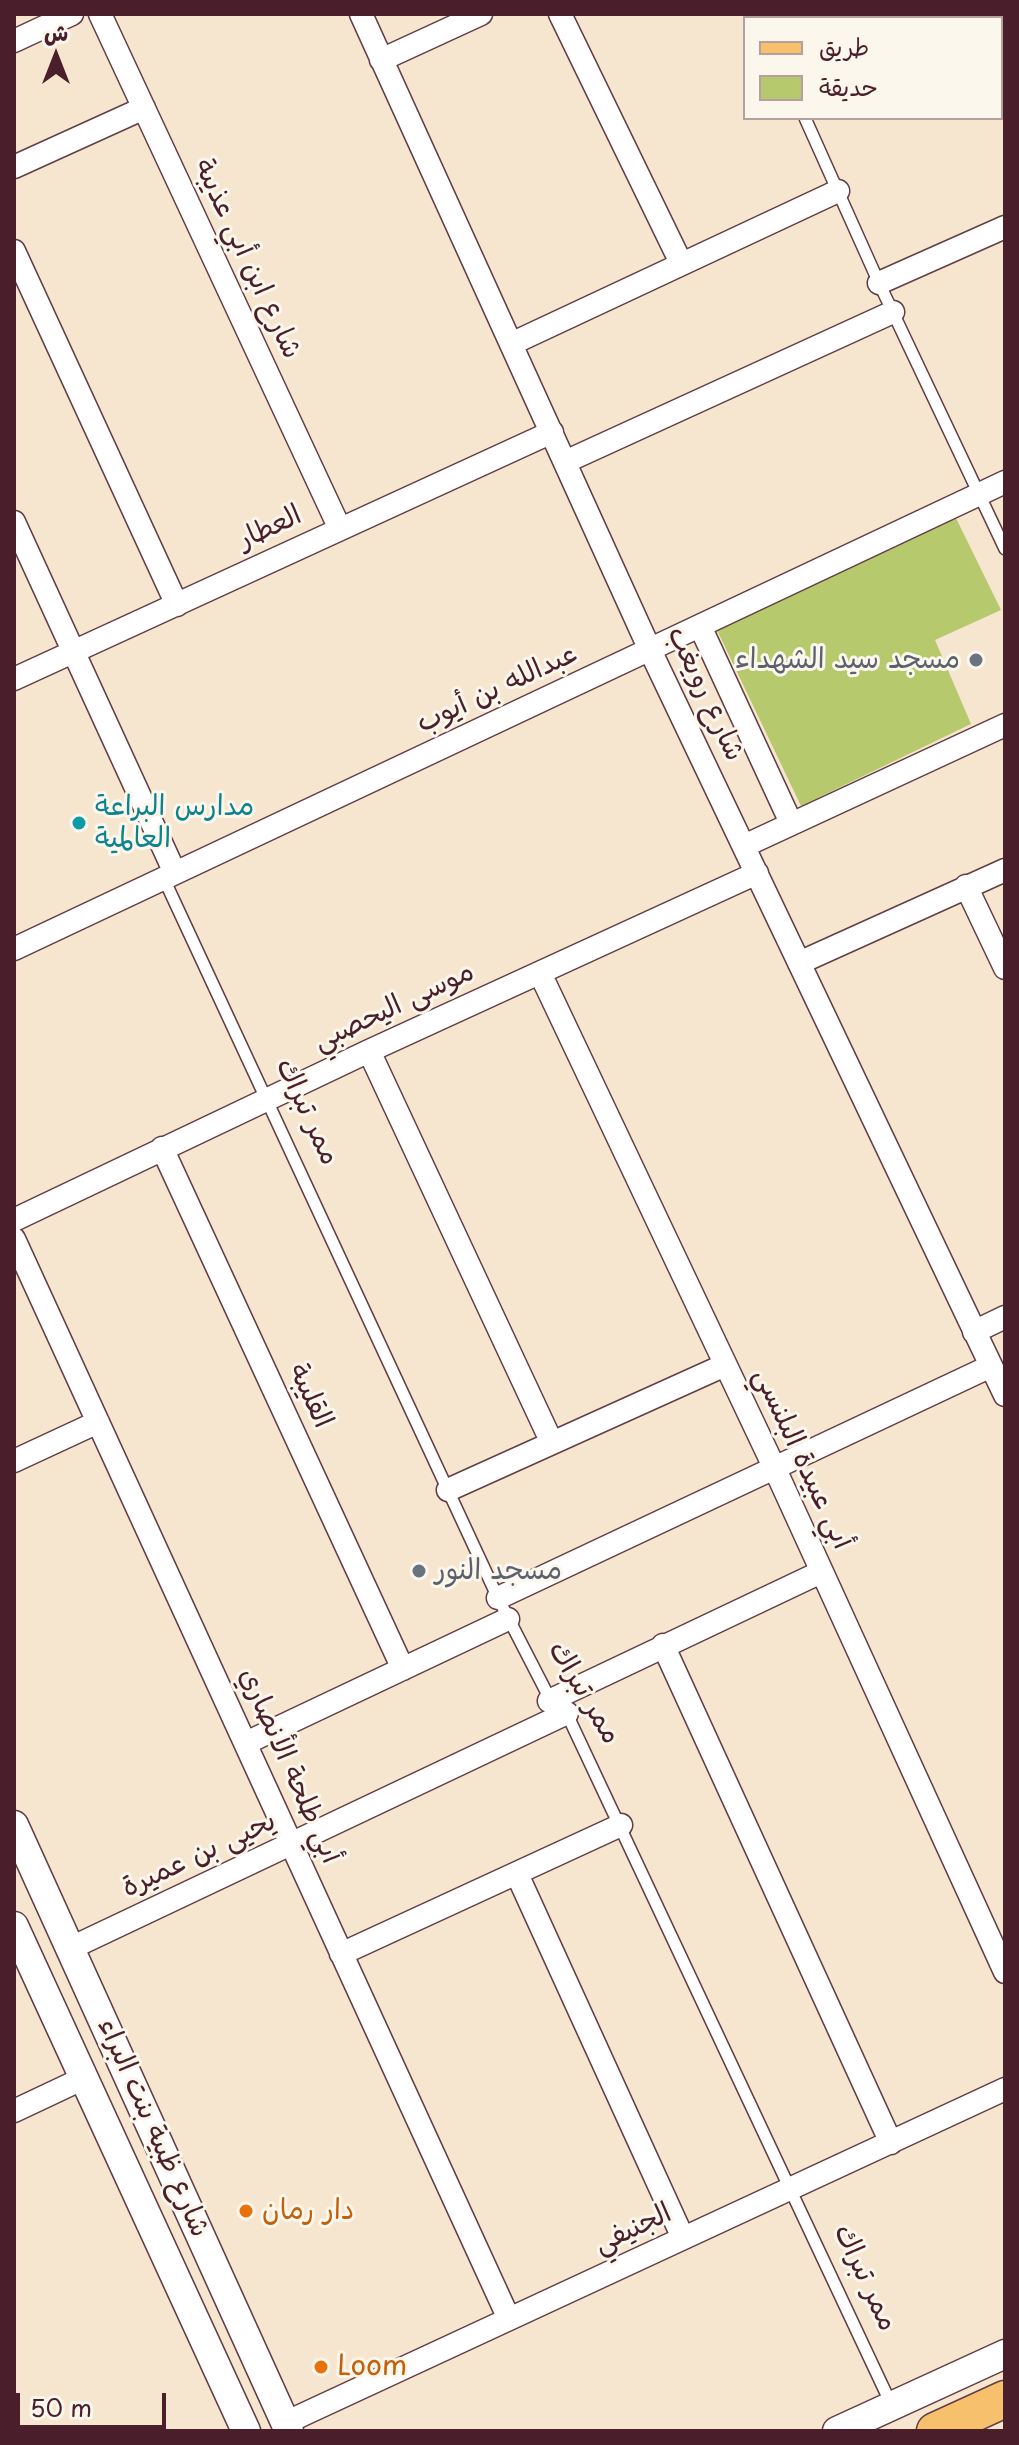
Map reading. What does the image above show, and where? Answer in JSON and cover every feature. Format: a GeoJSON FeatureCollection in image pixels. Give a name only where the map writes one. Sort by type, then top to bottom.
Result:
{"type":"FeatureCollection","features":[{"type":"Feature","properties":{"kind":"main road"},"geometry":{"type":"LineString","coordinates":[[935,2431],[1005,2399]]}},
{"type":"Feature","properties":{"kind":"street"},"geometry":{"type":"LineString","coordinates":[[14,41],[72,14]]}},
{"type":"Feature","properties":{"kind":"street","name":"شارع ابن أبي عذيبة"},"geometry":{"type":"LineString","coordinates":[[100,14],[340,529]]}},
{"type":"Feature","properties":{"kind":"street","name":"شارع رويغب"},"geometry":{"type":"LineString","coordinates":[[361,14],[650,650],[1005,1395]]}},
{"type":"Feature","properties":{"kind":"street"},"geometry":{"type":"LineString","coordinates":[[381,60],[481,14]]}},
{"type":"Feature","properties":{"kind":"street"},"geometry":{"type":"LineString","coordinates":[[560,14],[681,263]]}},
{"type":"Feature","properties":{"kind":"street"},"geometry":{"type":"LineString","coordinates":[[14,167],[144,108]]}},
{"type":"Feature","properties":{"kind":"street"},"geometry":{"type":"LineString","coordinates":[[511,344],[838,191]]}},
{"type":"Feature","properties":{"kind":"street"},"geometry":{"type":"LineString","coordinates":[[879,283],[1005,227]]}},
{"type":"Feature","properties":{"kind":"street"},"geometry":{"type":"LineString","coordinates":[[14,251],[177,605]]}},
{"type":"Feature","properties":{"kind":"street"},"geometry":{"type":"LineString","coordinates":[[565,462],[893,312]]}},
{"type":"Feature","properties":{"kind":"street","name":"العطار"},"geometry":{"type":"LineString","coordinates":[[14,679],[552,432]]}},
{"type":"Feature","properties":{"kind":"street","name":"عبدالله بن أيوب"},"geometry":{"type":"LineString","coordinates":[[14,949],[1005,482]]}},
{"type":"Feature","properties":{"kind":"street","name":"ممر تبراك"},"geometry":{"type":"LineString","coordinates":[[14,522],[170,876]]}},
{"type":"Feature","properties":{"kind":"street"},"geometry":{"type":"LineString","coordinates":[[700,626],[791,823]]}},
{"type":"Feature","properties":{"kind":"street"},"geometry":{"type":"LineString","coordinates":[[744,846],[1005,725]]}},
{"type":"Feature","properties":{"kind":"street"},"geometry":{"type":"LineString","coordinates":[[799,963],[1005,870]]}},
{"type":"Feature","properties":{"kind":"street","name":"موسى اليحصبي"},"geometry":{"type":"LineString","coordinates":[[14,1220],[369,1051],[757,873]]}},
{"type":"Feature","properties":{"kind":"street"},"geometry":{"type":"LineString","coordinates":[[966,886],[1005,968]]}},
{"type":"Feature","properties":{"kind":"street","name":"أبي عبيدة البلنسي"},"geometry":{"type":"LineString","coordinates":[[540,973],[775,1469],[1005,1972]]}},
{"type":"Feature","properties":{"kind":"street"},"geometry":{"type":"LineString","coordinates":[[369,1051],[552,1443]]}},
{"type":"Feature","properties":{"kind":"street","name":"القليبة"},"geometry":{"type":"LineString","coordinates":[[162,1148],[403,1669]]}},
{"type":"Feature","properties":{"kind":"street","name":"أبي طلحة الأنصاري"},"geometry":{"type":"LineString","coordinates":[[14,1239],[509,2319]]}},
{"type":"Feature","properties":{"kind":"street"},"geometry":{"type":"LineString","coordinates":[[974,1332],[1005,1317]]}},
{"type":"Feature","properties":{"kind":"street"},"geometry":{"type":"LineString","coordinates":[[448,1490],[725,1365]]}},
{"type":"Feature","properties":{"kind":"street"},"geometry":{"type":"LineString","coordinates":[[498,1598],[991,1366]]}},
{"type":"Feature","properties":{"kind":"street"},"geometry":{"type":"LineString","coordinates":[[14,1461],[98,1422]]}},
{"type":"Feature","properties":{"kind":"street","name":"يحيى بن عميرة"},"geometry":{"type":"LineString","coordinates":[[71,1948],[292,1845],[558,1707],[663,1645],[821,1572]]}},
{"type":"Feature","properties":{"kind":"street"},"geometry":{"type":"LineString","coordinates":[[246,1743],[508,1619]]}},
{"type":"Feature","properties":{"kind":"street"},"geometry":{"type":"LineString","coordinates":[[663,1645],[891,2143]]}},
{"type":"Feature","properties":{"kind":"street","name":"شارع ظبية بنت البراء"},"geometry":{"type":"LineString","coordinates":[[14,1825],[287,2427]]}},
{"type":"Feature","properties":{"kind":"street"},"geometry":{"type":"LineString","coordinates":[[341,1954],[621,1825]]}},
{"type":"Feature","properties":{"kind":"street"},"geometry":{"type":"LineString","coordinates":[[517,1874],[683,2238]]}},
{"type":"Feature","properties":{"kind":"street","name":"شارع ظبية بنت البراء"},"geometry":{"type":"LineString","coordinates":[[14,1926],[246,2431]]}},
{"type":"Feature","properties":{"kind":"street"},"geometry":{"type":"LineString","coordinates":[[14,2111],[84,2078]]}},
{"type":"Feature","properties":{"kind":"street","name":"الجنيفي"},"geometry":{"type":"LineString","coordinates":[[287,2427],[509,2319],[1005,2089]]}},
{"type":"Feature","properties":{"kind":"street"},"geometry":{"type":"LineString","coordinates":[[837,2431],[1005,2354]]}},
{"type":"Feature","properties":{"kind":"lane"},"geometry":{"type":"LineString","coordinates":[[806,120],[1005,549]]}},
{"type":"Feature","properties":{"kind":"lane","name":"ممر تبراك"},"geometry":{"type":"LineString","coordinates":[[170,876],[268,1099],[498,1598],[621,1825],[892,2406]]}},
{"type":"Feature","properties":{"kind":"green space"},"geometry":{"type":"Polygon","coordinates":[[[955,516],[1001,610],[935,640],[971,724],[801,806],[716,628],[955,516]]]}},
{"type":"Feature","properties":{"kind":"place","name":"مسجد سيد الشهداء"},"geometry":{"type":"Point","coordinates":[976,660]}},
{"type":"Feature","properties":{"kind":"place","name":"مدارس البراعة العالمية"},"geometry":{"type":"Point","coordinates":[79,823]}},
{"type":"Feature","properties":{"kind":"place","name":"مسجد النور"},"geometry":{"type":"Point","coordinates":[419,1571]}},
{"type":"Feature","properties":{"kind":"place","name":"دار رمان"},"geometry":{"type":"Point","coordinates":[246,2211]}},
{"type":"Feature","properties":{"kind":"place","name":"Loom"},"geometry":{"type":"Point","coordinates":[321,2367]}}]}
